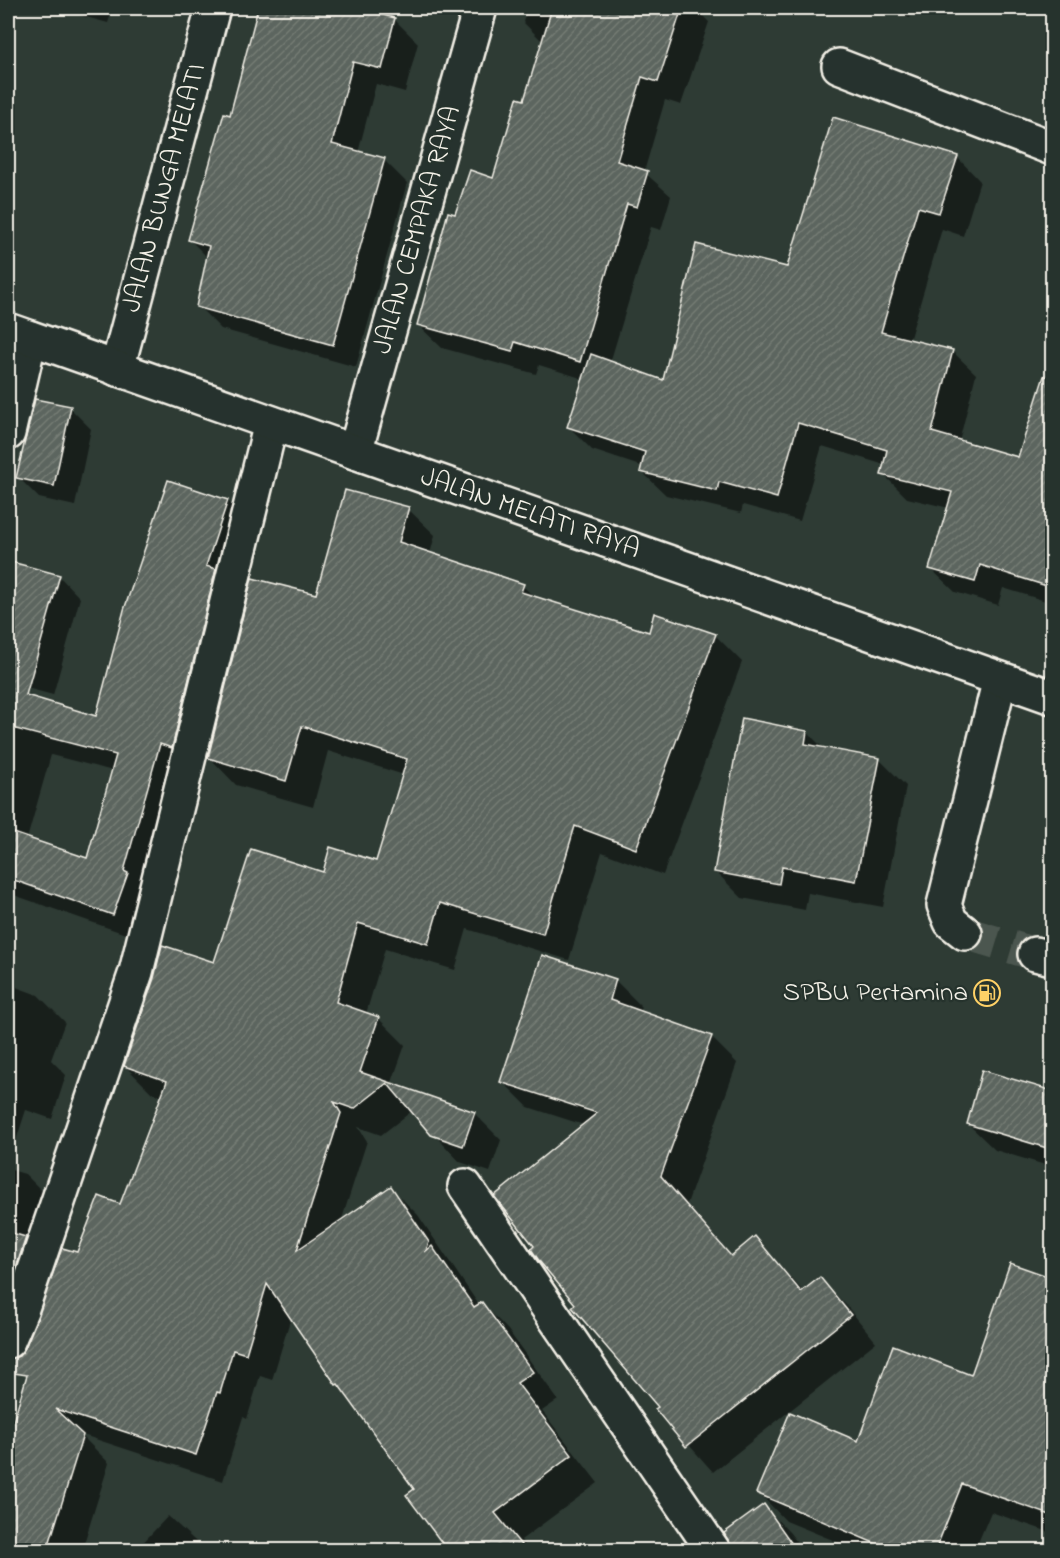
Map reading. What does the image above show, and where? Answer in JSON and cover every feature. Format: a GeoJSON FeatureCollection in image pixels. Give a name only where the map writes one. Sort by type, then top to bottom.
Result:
{"type":"FeatureCollection","features":[{"type":"Feature","properties":{"kind":"street","name":"JALAN BUNGA MELATI"},"geometry":{"type":"LineString","coordinates":[[117,369],[213,8]]}},
{"type":"Feature","properties":{"kind":"street","name":"JALAN CEMPAKA RAYA"},"geometry":{"type":"LineString","coordinates":[[355,452],[480,8]]}},
{"type":"Feature","properties":{"kind":"street"},"geometry":{"type":"LineString","coordinates":[[839,66],[1053,148]]}},
{"type":"Feature","properties":{"kind":"street","name":"JALAN MELATI RAYA"},"geometry":{"type":"LineString","coordinates":[[19,334],[1053,698]]}},
{"type":"Feature","properties":{"kind":"street"},"geometry":{"type":"LineString","coordinates":[[8,433],[19,334]]}},
{"type":"Feature","properties":{"kind":"street"},"geometry":{"type":"LineString","coordinates":[[8,1341],[22,1308],[136,972],[272,423]]}},
{"type":"Feature","properties":{"kind":"street"},"geometry":{"type":"LineString","coordinates":[[965,933],[951,922],[944,905],[1000,679]]}},
{"type":"Feature","properties":{"kind":"street"},"geometry":{"type":"LineString","coordinates":[[465,1186],[713,1551]]}},
{"type":"Feature","properties":{"kind":"building"},"geometry":{"type":"Polygon","coordinates":[[[258,8],[355,8],[395,18],[382,69],[353,62],[332,144],[385,158],[333,345],[196,307],[209,246],[188,240],[224,113],[230,115],[258,8]]]}},
{"type":"Feature","properties":{"kind":"building"},"geometry":{"type":"Polygon","coordinates":[[[552,8],[682,8],[658,82],[642,77],[617,161],[648,171],[637,207],[627,204],[580,362],[515,342],[512,351],[417,325],[448,212],[455,214],[470,170],[493,178],[517,98],[524,100],[552,8]]]}},
{"type":"Feature","properties":{"kind":"building"},"geometry":{"type":"Polygon","coordinates":[[[833,117],[958,156],[939,213],[918,207],[881,332],[953,350],[932,432],[1018,457],[1044,376],[1053,377],[1053,588],[980,565],[975,582],[929,569],[952,492],[881,475],[887,450],[798,423],[777,498],[719,482],[717,491],[640,472],[645,452],[567,427],[591,354],[663,380],[696,244],[787,267],[833,117]]]}},
{"type":"Feature","properties":{"kind":"building"},"geometry":{"type":"Polygon","coordinates":[[[35,399],[71,406],[54,486],[16,478],[35,399]]]}},
{"type":"Feature","properties":{"kind":"building"},"geometry":{"type":"Polygon","coordinates":[[[168,480],[228,500],[206,566],[216,569],[172,748],[160,744],[124,871],[128,873],[113,915],[8,878],[8,831],[87,858],[116,755],[8,727],[8,561],[60,575],[26,695],[96,716],[124,610],[168,480]]]}},
{"type":"Feature","properties":{"kind":"building"},"geometry":{"type":"Polygon","coordinates":[[[345,490],[409,507],[399,542],[524,584],[521,592],[649,632],[654,613],[716,634],[636,849],[575,826],[543,934],[440,903],[428,944],[358,923],[336,1002],[379,1017],[360,1072],[475,1112],[463,1146],[431,1135],[387,1083],[354,1109],[334,1102],[341,1113],[297,1250],[391,1186],[429,1242],[426,1251],[432,1246],[474,1307],[482,1302],[533,1372],[517,1383],[572,1455],[495,1513],[526,1551],[448,1551],[406,1495],[414,1489],[338,1384],[336,1385],[267,1284],[246,1354],[233,1350],[220,1393],[217,1392],[196,1455],[55,1409],[83,1435],[47,1551],[8,1551],[8,1439],[27,1375],[8,1372],[8,1359],[19,1356],[25,1348],[62,1248],[77,1252],[99,1196],[120,1204],[167,1081],[124,1066],[154,978],[162,945],[214,962],[251,849],[323,872],[330,847],[376,861],[407,759],[302,726],[286,781],[208,758],[252,578],[316,594],[345,490]]]}},
{"type":"Feature","properties":{"kind":"building"},"geometry":{"type":"Polygon","coordinates":[[[742,718],[807,731],[805,744],[880,758],[856,881],[782,867],[779,884],[714,872],[742,718]]]}},
{"type":"Feature","properties":{"kind":"building"},"geometry":{"type":"Polygon","coordinates":[[[542,955],[616,979],[610,1000],[712,1036],[661,1176],[731,1256],[755,1236],[801,1292],[820,1277],[851,1315],[686,1447],[655,1409],[658,1407],[572,1307],[575,1304],[540,1262],[531,1249],[534,1246],[494,1196],[597,1113],[500,1082],[542,955]]]}},
{"type":"Feature","properties":{"kind":"building"},"geometry":{"type":"Polygon","coordinates":[[[982,1070],[1053,1091],[1053,1128],[1047,1148],[967,1124],[982,1070]]]}},
{"type":"Feature","properties":{"kind":"building"},"geometry":{"type":"Polygon","coordinates":[[[8,1232],[26,1237],[8,1292],[8,1232]]]}},
{"type":"Feature","properties":{"kind":"building"},"geometry":{"type":"Polygon","coordinates":[[[1010,1263],[1053,1278],[1053,1516],[962,1484],[935,1551],[893,1551],[756,1493],[790,1412],[858,1441],[893,1345],[971,1375],[1010,1263]]]}},
{"type":"Feature","properties":{"kind":"building"},"geometry":{"type":"Polygon","coordinates":[[[764,1504],[797,1551],[731,1551],[724,1533],[764,1504]]]}},
{"type":"Feature","properties":{"kind":"tunnel"},"geometry":{"type":"LineString","coordinates":[[965,933],[1035,954]]}},
{"type":"Feature","properties":{"kind":"place","name":"SPBU Pertamina"},"geometry":{"type":"Point","coordinates":[987,993]}}]}
